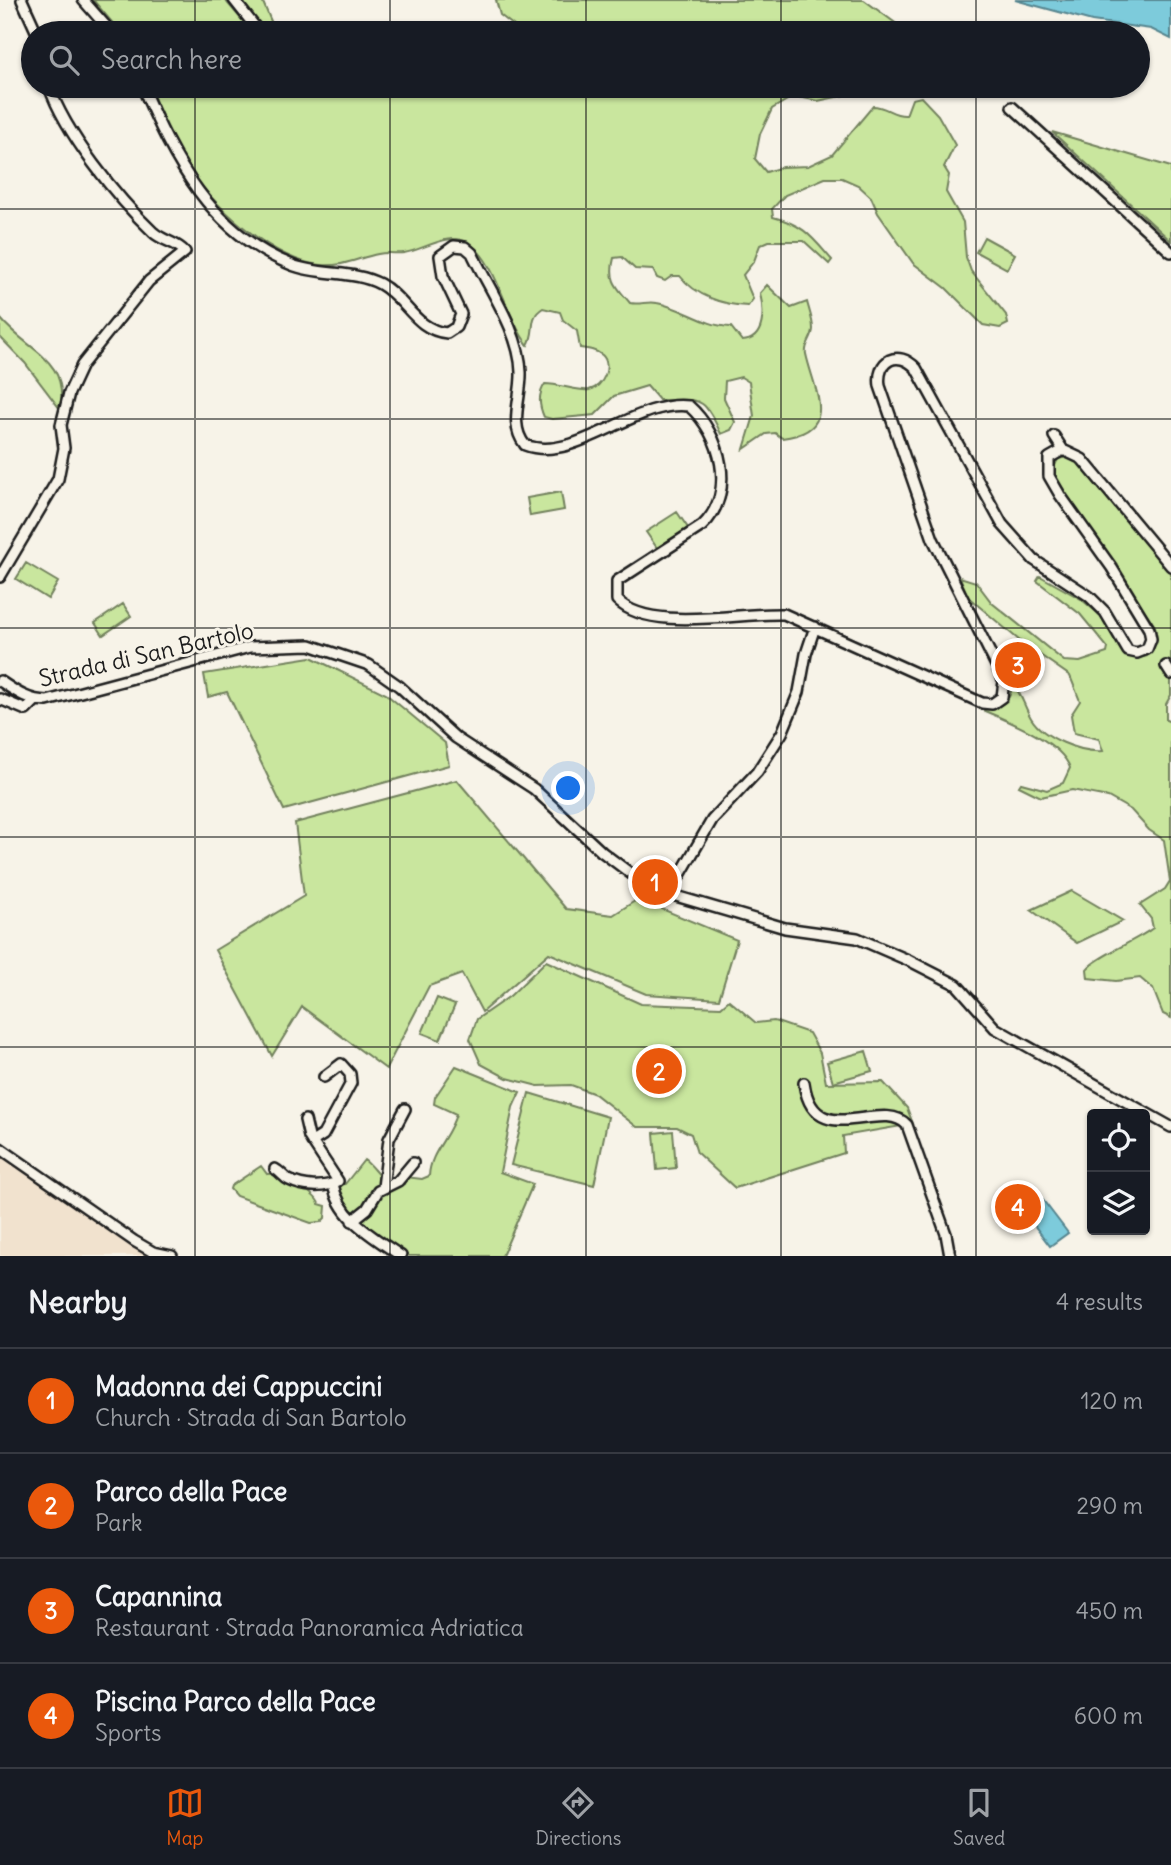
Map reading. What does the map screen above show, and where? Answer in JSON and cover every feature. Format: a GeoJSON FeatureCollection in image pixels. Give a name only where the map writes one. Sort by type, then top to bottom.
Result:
{"type":"FeatureCollection","features":[{"type":"Feature","properties":{"kind":"street"},"geometry":{"type":"LineString","coordinates":[[22,0],[32,21]]}},
{"type":"Feature","properties":{"kind":"street"},"geometry":{"type":"LineString","coordinates":[[83,0],[101,21]]}},
{"type":"Feature","properties":{"kind":"street"},"geometry":{"type":"LineString","coordinates":[[234,0],[251,21]]}},
{"type":"Feature","properties":{"kind":"street"},"geometry":{"type":"LineString","coordinates":[[0,577],[58,479],[64,448],[61,425],[69,393],[82,365],[149,281],[185,252],[155,235],[103,177],[53,98]]}},
{"type":"Feature","properties":{"kind":"street"},"geometry":{"type":"LineString","coordinates":[[148,98],[187,179],[221,217],[269,254],[312,271],[378,283],[398,295],[426,327],[447,333],[456,327],[461,314],[439,265],[440,256],[454,246],[465,247],[472,253],[518,351],[522,372],[515,426],[517,436],[525,445],[548,449],[572,443],[664,406],[689,406],[702,417],[710,429],[721,467],[718,504],[702,526],[617,581],[617,600],[625,608],[687,618],[784,614],[982,703],[992,704],[1002,697],[1004,681],[933,539],[880,386],[878,376],[883,364],[889,359],[899,357],[909,360],[916,368],[1002,524],[1016,541],[1053,574],[1090,596],[1104,612],[1128,650],[1137,653],[1147,649],[1151,639],[1149,629],[1049,476],[1049,458],[1063,450]]}},
{"type":"Feature","properties":{"kind":"street"},"geometry":{"type":"LineString","coordinates":[[1012,107],[1171,252]]}},
{"type":"Feature","properties":{"kind":"street"},"geometry":{"type":"LineString","coordinates":[[1054,436],[1063,450],[1082,459],[1171,566]]}},
{"type":"Feature","properties":{"kind":"street"},"geometry":{"type":"LineString","coordinates":[[669,894],[712,820],[757,772],[782,733],[799,692],[806,654],[815,627]]}},
{"type":"Feature","properties":{"kind":"street","name":"Strada di San Bartolo"},"geometry":{"type":"LineString","coordinates":[[0,681],[35,701],[47,701],[250,647],[310,645],[369,666],[400,686],[456,738],[534,789],[602,852],[642,882],[669,894],[785,928],[857,938],[909,961],[957,985],[995,1028],[1171,1127]]}},
{"type":"Feature","properties":{"kind":"street"},"geometry":{"type":"LineString","coordinates":[[0,699],[26,710],[35,701]]}},
{"type":"Feature","properties":{"kind":"street"},"geometry":{"type":"LineString","coordinates":[[312,1142],[323,1135],[351,1083],[351,1074],[341,1065],[324,1077]]}},
{"type":"Feature","properties":{"kind":"street"},"geometry":{"type":"LineString","coordinates":[[804,1083],[806,1094],[815,1111],[824,1118],[902,1120],[946,1234],[950,1256]]}},
{"type":"Feature","properties":{"kind":"street"},"geometry":{"type":"LineString","coordinates":[[352,1221],[367,1209],[383,1187],[389,1139],[405,1109]]}},
{"type":"Feature","properties":{"kind":"street"},"geometry":{"type":"LineString","coordinates":[[275,1169],[289,1180],[303,1184],[333,1184],[338,1181],[312,1142],[305,1120]]}},
{"type":"Feature","properties":{"kind":"street"},"geometry":{"type":"LineString","coordinates":[[0,1148],[134,1241],[153,1252],[172,1256]]}},
{"type":"Feature","properties":{"kind":"street"},"geometry":{"type":"LineString","coordinates":[[383,1187],[398,1181],[413,1163]]}},
{"type":"Feature","properties":{"kind":"street"},"geometry":{"type":"LineString","coordinates":[[333,1184],[335,1195],[352,1221],[401,1256]]}},
{"type":"Feature","properties":{"kind":"shaded area"},"geometry":{"type":"Polygon","coordinates":[[[0,1151],[23,1166],[151,1256],[0,1256],[0,1151]]]}},
{"type":"Feature","properties":{"kind":"green space"},"geometry":{"type":"Polygon","coordinates":[[[93,0],[225,0],[243,21],[111,21],[93,0]]]}},
{"type":"Feature","properties":{"kind":"green space"},"geometry":{"type":"Polygon","coordinates":[[[241,0],[262,0],[271,21],[258,21],[241,0]]]}},
{"type":"Feature","properties":{"kind":"green space"},"geometry":{"type":"Polygon","coordinates":[[[496,0],[864,0],[893,21],[508,21],[500,15],[496,0]]]}},
{"type":"Feature","properties":{"kind":"green space"},"geometry":{"type":"Polygon","coordinates":[[[154,98],[791,98],[772,109],[760,134],[755,159],[766,172],[782,167],[808,166],[832,155],[873,106],[906,115],[912,99],[922,98],[938,115],[955,145],[944,167],[949,175],[946,192],[963,222],[966,257],[971,271],[1006,315],[1008,324],[1000,328],[983,325],[946,288],[913,263],[878,213],[871,197],[858,185],[842,178],[825,178],[785,195],[772,209],[773,217],[806,232],[832,260],[829,264],[804,241],[769,241],[760,245],[754,261],[743,275],[753,299],[748,306],[711,298],[694,289],[680,276],[672,276],[665,281],[657,278],[653,270],[635,269],[622,257],[614,258],[612,266],[615,283],[630,303],[657,303],[712,324],[731,327],[742,341],[750,339],[759,330],[762,323],[760,293],[767,285],[791,308],[807,302],[813,329],[806,354],[819,407],[818,418],[812,427],[800,434],[782,438],[775,433],[766,434],[744,449],[754,416],[749,382],[741,377],[725,381],[724,398],[735,422],[731,430],[721,434],[704,405],[692,400],[659,400],[647,386],[614,396],[595,415],[552,419],[544,417],[541,409],[541,392],[545,384],[581,390],[594,388],[605,376],[605,359],[595,351],[580,348],[577,331],[563,320],[560,312],[543,308],[535,316],[528,345],[520,334],[487,264],[470,244],[462,240],[445,240],[404,253],[381,253],[329,265],[302,261],[263,242],[226,212],[196,179],[175,144],[154,98]]]}},
{"type":"Feature","properties":{"kind":"green space"},"geometry":{"type":"Polygon","coordinates":[[[804,98],[832,98],[818,101],[804,98]]]}},
{"type":"Feature","properties":{"kind":"green space"},"geometry":{"type":"Polygon","coordinates":[[[1052,132],[1171,167],[1171,241],[1052,132]]]}},
{"type":"Feature","properties":{"kind":"green space"},"geometry":{"type":"Polygon","coordinates":[[[984,237],[1015,254],[1007,269],[976,252],[984,237]]]}},
{"type":"Feature","properties":{"kind":"green space"},"geometry":{"type":"Polygon","coordinates":[[[0,318],[52,367],[61,392],[60,409],[25,363],[0,337],[0,318]]]}},
{"type":"Feature","properties":{"kind":"green space"},"geometry":{"type":"Polygon","coordinates":[[[1058,459],[1075,459],[1171,571],[1171,695],[1166,704],[1166,720],[1171,722],[1171,1018],[1163,1014],[1153,989],[1140,978],[1116,981],[1088,978],[1087,969],[1099,959],[1153,928],[1151,919],[1140,905],[1165,889],[1170,881],[1164,840],[1149,830],[1131,810],[1108,797],[1072,790],[1041,797],[1019,786],[1021,783],[1047,790],[1063,783],[1070,768],[1065,758],[1044,740],[1018,725],[980,709],[993,708],[1006,701],[1013,684],[1031,718],[1044,732],[1074,747],[1103,751],[1099,739],[1074,733],[1071,715],[1080,701],[1070,676],[1020,641],[968,597],[960,577],[976,582],[992,603],[1064,661],[1080,662],[1107,653],[1108,648],[1080,614],[1037,581],[1040,576],[1081,599],[1101,616],[1122,652],[1138,658],[1147,656],[1157,642],[1155,626],[1052,472],[1058,459]]]}},
{"type":"Feature","properties":{"kind":"green space"},"geometry":{"type":"Polygon","coordinates":[[[561,492],[564,510],[530,516],[527,498],[561,492]]]}},
{"type":"Feature","properties":{"kind":"green space"},"geometry":{"type":"Polygon","coordinates":[[[677,512],[688,528],[657,548],[646,532],[677,512]]]}},
{"type":"Feature","properties":{"kind":"green space"},"geometry":{"type":"Polygon","coordinates":[[[26,563],[58,582],[48,599],[16,579],[26,563]]]}},
{"type":"Feature","properties":{"kind":"green space"},"geometry":{"type":"Polygon","coordinates":[[[123,604],[131,616],[103,635],[95,623],[123,604]]]}},
{"type":"Feature","properties":{"kind":"green space"},"geometry":{"type":"Polygon","coordinates":[[[311,657],[386,694],[445,743],[449,765],[284,810],[227,692],[208,697],[204,674],[311,657]]]}},
{"type":"Feature","properties":{"kind":"green space"},"geometry":{"type":"Polygon","coordinates":[[[457,780],[566,909],[613,915],[638,899],[737,940],[719,999],[646,994],[549,953],[482,1012],[462,974],[429,986],[386,1069],[302,1007],[272,1056],[215,950],[304,896],[295,823],[457,780]]]}},
{"type":"Feature","properties":{"kind":"green space"},"geometry":{"type":"Polygon","coordinates":[[[1072,891],[1123,921],[1077,943],[1031,910],[1072,891]]]}},
{"type":"Feature","properties":{"kind":"green space"},"geometry":{"type":"Polygon","coordinates":[[[546,961],[641,1004],[721,1007],[729,1000],[756,1023],[774,1021],[809,1033],[820,1053],[826,1083],[883,1082],[907,1108],[913,1124],[843,1136],[844,1153],[735,1188],[697,1153],[691,1134],[677,1127],[637,1127],[595,1094],[571,1085],[538,1086],[507,1078],[481,1064],[470,1039],[477,1019],[510,996],[546,961]]]}},
{"type":"Feature","properties":{"kind":"green space"},"geometry":{"type":"Polygon","coordinates":[[[437,998],[455,1005],[440,1040],[422,1033],[437,998]]]}},
{"type":"Feature","properties":{"kind":"green space"},"geometry":{"type":"Polygon","coordinates":[[[866,1051],[872,1071],[833,1082],[827,1062],[866,1051]]]}},
{"type":"Feature","properties":{"kind":"green space"},"geometry":{"type":"Polygon","coordinates":[[[456,1066],[520,1092],[513,1107],[500,1172],[533,1184],[502,1256],[409,1256],[352,1217],[340,1197],[338,1186],[345,1184],[364,1160],[385,1181],[396,1185],[404,1184],[406,1177],[422,1179],[429,1176],[436,1152],[456,1114],[434,1104],[435,1097],[456,1066]]]}},
{"type":"Feature","properties":{"kind":"green space"},"geometry":{"type":"Polygon","coordinates":[[[529,1093],[608,1117],[594,1185],[511,1165],[529,1093]]]}},
{"type":"Feature","properties":{"kind":"green space"},"geometry":{"type":"Polygon","coordinates":[[[673,1131],[676,1168],[657,1170],[654,1133],[673,1131]]]}},
{"type":"Feature","properties":{"kind":"green space"},"geometry":{"type":"Polygon","coordinates":[[[261,1166],[267,1174],[296,1184],[311,1194],[319,1204],[326,1206],[325,1218],[321,1222],[311,1223],[236,1196],[230,1189],[231,1186],[261,1166]]]}},
{"type":"Feature","properties":{"kind":"water"},"geometry":{"type":"Polygon","coordinates":[[[1015,0],[1171,0],[1171,39],[1150,29],[1150,21],[1092,21],[1015,0]]]}},
{"type":"Feature","properties":{"kind":"water"},"geometry":{"type":"Polygon","coordinates":[[[1036,1191],[1068,1233],[1050,1246],[1018,1204],[1036,1191]]]}},
{"type":"Feature","properties":{"kind":"place","name":"Capannina"},"geometry":{"type":"Point","coordinates":[1018,665]}},
{"type":"Feature","properties":{"kind":"place","name":"Madonna dei Cappuccini"},"geometry":{"type":"Point","coordinates":[655,882]}},
{"type":"Feature","properties":{"kind":"place","name":"Parco della Pace"},"geometry":{"type":"Point","coordinates":[659,1071]}},
{"type":"Feature","properties":{"kind":"place","name":"Piscina Parco della Pace"},"geometry":{"type":"Point","coordinates":[1018,1207]}}]}
